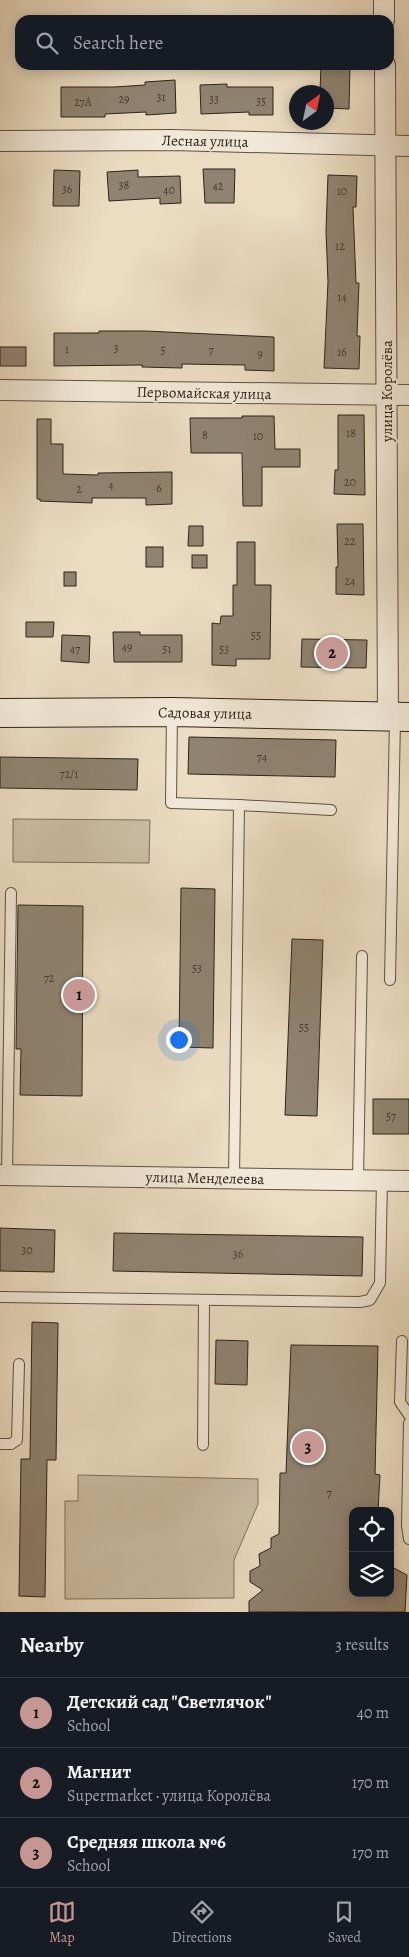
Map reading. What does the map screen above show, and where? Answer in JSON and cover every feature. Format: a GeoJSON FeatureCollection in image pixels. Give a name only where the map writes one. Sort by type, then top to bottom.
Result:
{"type":"FeatureCollection","features":[{"type":"Feature","properties":{"kind":"street"},"geometry":{"type":"LineString","coordinates":[[384,0],[384,15]]}},
{"type":"Feature","properties":{"kind":"street","name":"улица Королёва"},"geometry":{"type":"LineString","coordinates":[[384,70],[387,396],[397,717]]}},
{"type":"Feature","properties":{"kind":"street","name":"Лесная улица"},"geometry":{"type":"LineString","coordinates":[[0,141],[172,140],[409,146]]}},
{"type":"Feature","properties":{"kind":"street","name":"Первомайская улица"},"geometry":{"type":"LineString","coordinates":[[0,390],[409,396]]}},
{"type":"Feature","properties":{"kind":"street","name":"Садовая улица"},"geometry":{"type":"LineString","coordinates":[[0,713],[172,712],[397,717]]}},
{"type":"Feature","properties":{"kind":"street","name":"улица Менделеева"},"geometry":{"type":"LineString","coordinates":[[3,1175],[409,1180]]}},
{"type":"Feature","properties":{"kind":"lane"},"geometry":{"type":"LineString","coordinates":[[172,712],[171,803],[331,810]]}},
{"type":"Feature","properties":{"kind":"lane"},"geometry":{"type":"LineString","coordinates":[[390,980],[397,717]]}},
{"type":"Feature","properties":{"kind":"lane"},"geometry":{"type":"LineString","coordinates":[[234,1178],[238,805]]}},
{"type":"Feature","properties":{"kind":"lane"},"geometry":{"type":"LineString","coordinates":[[3,1175],[11,893]]}},
{"type":"Feature","properties":{"kind":"lane"},"geometry":{"type":"LineString","coordinates":[[358,1180],[362,956]]}},
{"type":"Feature","properties":{"kind":"lane"},"geometry":{"type":"LineString","coordinates":[[0,1296],[204,1301],[360,1302],[370,1300],[380,1283],[382,1180]]}},
{"type":"Feature","properties":{"kind":"lane"},"geometry":{"type":"LineString","coordinates":[[203,1445],[204,1301]]}},
{"type":"Feature","properties":{"kind":"lane"},"geometry":{"type":"LineString","coordinates":[[402,1341],[405,1363],[400,1402],[409,1415]]}},
{"type":"Feature","properties":{"kind":"lane"},"geometry":{"type":"LineString","coordinates":[[0,1444],[11,1444],[16,1440],[19,1364]]}},
{"type":"Feature","properties":{"kind":"lane"},"geometry":{"type":"LineString","coordinates":[[409,1423],[406,1526],[409,1539]]}},
{"type":"Feature","properties":{"kind":"shaded area"},"geometry":{"type":"Polygon","coordinates":[[[13,819],[150,820],[149,863],[13,862],[13,819]]]}},
{"type":"Feature","properties":{"kind":"shaded area"},"geometry":{"type":"Polygon","coordinates":[[[78,1475],[258,1479],[258,1504],[234,1560],[234,1598],[65,1599],[65,1501],[78,1501],[78,1475]]]}},
{"type":"Feature","properties":{"kind":"building"},"geometry":{"type":"Polygon","coordinates":[[[321,70],[350,70],[349,109],[334,108],[334,85],[320,85],[321,70]]]}},
{"type":"Feature","properties":{"kind":"building"},"geometry":{"type":"Polygon","coordinates":[[[175,80],[176,113],[146,115],[146,112],[105,114],[105,117],[61,117],[61,87],[114,87],[145,85],[145,82],[175,80]]]}},
{"type":"Feature","properties":{"kind":"building"},"geometry":{"type":"Polygon","coordinates":[[[227,84],[227,87],[273,87],[273,115],[249,115],[249,112],[201,114],[200,85],[227,84]]]}},
{"type":"Feature","properties":{"kind":"building"},"geometry":{"type":"Polygon","coordinates":[[[203,169],[235,169],[234,203],[205,203],[203,169]]]}},
{"type":"Feature","properties":{"kind":"building"},"geometry":{"type":"Polygon","coordinates":[[[54,170],[80,171],[79,206],[53,206],[54,170]]]}},
{"type":"Feature","properties":{"kind":"building"},"geometry":{"type":"Polygon","coordinates":[[[138,170],[138,177],[180,176],[181,203],[160,204],[160,198],[109,201],[107,172],[138,170]]]}},
{"type":"Feature","properties":{"kind":"building"},"geometry":{"type":"Polygon","coordinates":[[[328,175],[357,176],[356,207],[353,207],[356,283],[359,283],[357,336],[360,336],[359,369],[324,368],[328,282],[326,231],[328,175]]]}},
{"type":"Feature","properties":{"kind":"building"},"geometry":{"type":"Polygon","coordinates":[[[99,331],[145,331],[274,337],[274,371],[245,370],[245,365],[182,364],[182,368],[142,367],[142,365],[54,366],[54,333],[99,333],[99,331]]]}},
{"type":"Feature","properties":{"kind":"building"},"geometry":{"type":"Polygon","coordinates":[[[0,347],[26,347],[26,366],[0,366],[0,347]]]}},
{"type":"Feature","properties":{"kind":"building"},"geometry":{"type":"Polygon","coordinates":[[[338,415],[364,415],[365,495],[334,494],[335,470],[338,470],[338,415]]]}},
{"type":"Feature","properties":{"kind":"building"},"geometry":{"type":"Polygon","coordinates":[[[242,416],[274,416],[275,449],[300,449],[300,467],[262,467],[262,506],[243,506],[242,453],[191,453],[190,418],[242,418],[242,416]]]}},
{"type":"Feature","properties":{"kind":"building"},"geometry":{"type":"Polygon","coordinates":[[[37,419],[51,419],[51,444],[63,444],[63,474],[98,475],[98,473],[172,472],[172,504],[146,505],[146,498],[92,498],[92,503],[40,501],[40,499],[37,499],[37,419]]]}},
{"type":"Feature","properties":{"kind":"building"},"geometry":{"type":"Polygon","coordinates":[[[337,524],[363,524],[364,595],[336,594],[336,567],[338,567],[337,524]]]}},
{"type":"Feature","properties":{"kind":"building"},"geometry":{"type":"Polygon","coordinates":[[[189,526],[203,526],[203,546],[188,546],[189,526]]]}},
{"type":"Feature","properties":{"kind":"building"},"geometry":{"type":"Polygon","coordinates":[[[237,542],[255,542],[255,585],[271,585],[270,659],[236,659],[236,666],[212,665],[212,623],[220,624],[221,616],[233,616],[233,585],[237,585],[237,542]]]}},
{"type":"Feature","properties":{"kind":"building"},"geometry":{"type":"Polygon","coordinates":[[[146,547],[163,547],[163,567],[146,567],[146,547]]]}},
{"type":"Feature","properties":{"kind":"building"},"geometry":{"type":"Polygon","coordinates":[[[192,555],[207,555],[207,568],[192,568],[192,555]]]}},
{"type":"Feature","properties":{"kind":"building"},"geometry":{"type":"Polygon","coordinates":[[[64,572],[76,572],[76,586],[64,586],[64,572]]]}},
{"type":"Feature","properties":{"kind":"building"},"geometry":{"type":"Polygon","coordinates":[[[26,622],[54,622],[53,637],[26,637],[26,622]]]}},
{"type":"Feature","properties":{"kind":"building"},"geometry":{"type":"Polygon","coordinates":[[[113,632],[140,632],[140,635],[182,635],[182,662],[114,662],[113,632]]]}},
{"type":"Feature","properties":{"kind":"building"},"geometry":{"type":"Polygon","coordinates":[[[62,635],[90,636],[89,663],[61,661],[62,635]]]}},
{"type":"Feature","properties":{"kind":"building"},"geometry":{"type":"Polygon","coordinates":[[[302,639],[367,640],[366,668],[301,667],[302,639]]]}},
{"type":"Feature","properties":{"kind":"building"},"geometry":{"type":"Polygon","coordinates":[[[189,737],[336,740],[335,777],[188,774],[189,737]]]}},
{"type":"Feature","properties":{"kind":"building"},"geometry":{"type":"Polygon","coordinates":[[[0,757],[138,759],[137,790],[0,788],[0,757]]]}},
{"type":"Feature","properties":{"kind":"building"},"geometry":{"type":"Polygon","coordinates":[[[181,888],[215,889],[213,1048],[179,1047],[181,888]]]}},
{"type":"Feature","properties":{"kind":"building"},"geometry":{"type":"Polygon","coordinates":[[[18,905],[83,906],[82,1096],[20,1095],[21,1049],[16,1049],[18,905]]]}},
{"type":"Feature","properties":{"kind":"building"},"geometry":{"type":"Polygon","coordinates":[[[292,939],[323,940],[317,1116],[285,1115],[292,939]]]}},
{"type":"Feature","properties":{"kind":"building"},"geometry":{"type":"Polygon","coordinates":[[[373,1099],[409,1099],[409,1134],[373,1134],[373,1099]]]}},
{"type":"Feature","properties":{"kind":"building"},"geometry":{"type":"Polygon","coordinates":[[[0,1228],[55,1230],[54,1272],[0,1271],[0,1228]]]}},
{"type":"Feature","properties":{"kind":"building"},"geometry":{"type":"Polygon","coordinates":[[[114,1233],[363,1237],[362,1276],[113,1271],[114,1233]]]}},
{"type":"Feature","properties":{"kind":"building"},"geometry":{"type":"Polygon","coordinates":[[[32,1322],[58,1323],[56,1460],[47,1460],[45,1597],[19,1596],[21,1459],[30,1459],[32,1322]]]}},
{"type":"Feature","properties":{"kind":"building"},"geometry":{"type":"Polygon","coordinates":[[[216,1340],[248,1341],[247,1385],[215,1384],[216,1340]]]}},
{"type":"Feature","properties":{"kind":"building"},"geometry":{"type":"Polygon","coordinates":[[[291,1345],[378,1346],[375,1474],[380,1475],[378,1507],[349,1507],[349,1597],[394,1597],[394,1568],[407,1575],[405,1612],[249,1612],[249,1601],[263,1590],[250,1582],[250,1571],[260,1566],[259,1554],[271,1548],[271,1538],[279,1534],[280,1473],[286,1473],[291,1345]]]}},
{"type":"Feature","properties":{"kind":"place","name":"Магнит"},"geometry":{"type":"Point","coordinates":[332,653]}},
{"type":"Feature","properties":{"kind":"place","name":"Детский сад \"Светлячок\""},"geometry":{"type":"Point","coordinates":[79,995]}},
{"type":"Feature","properties":{"kind":"place","name":"Средняя школа №6"},"geometry":{"type":"Point","coordinates":[308,1447]}}]}
